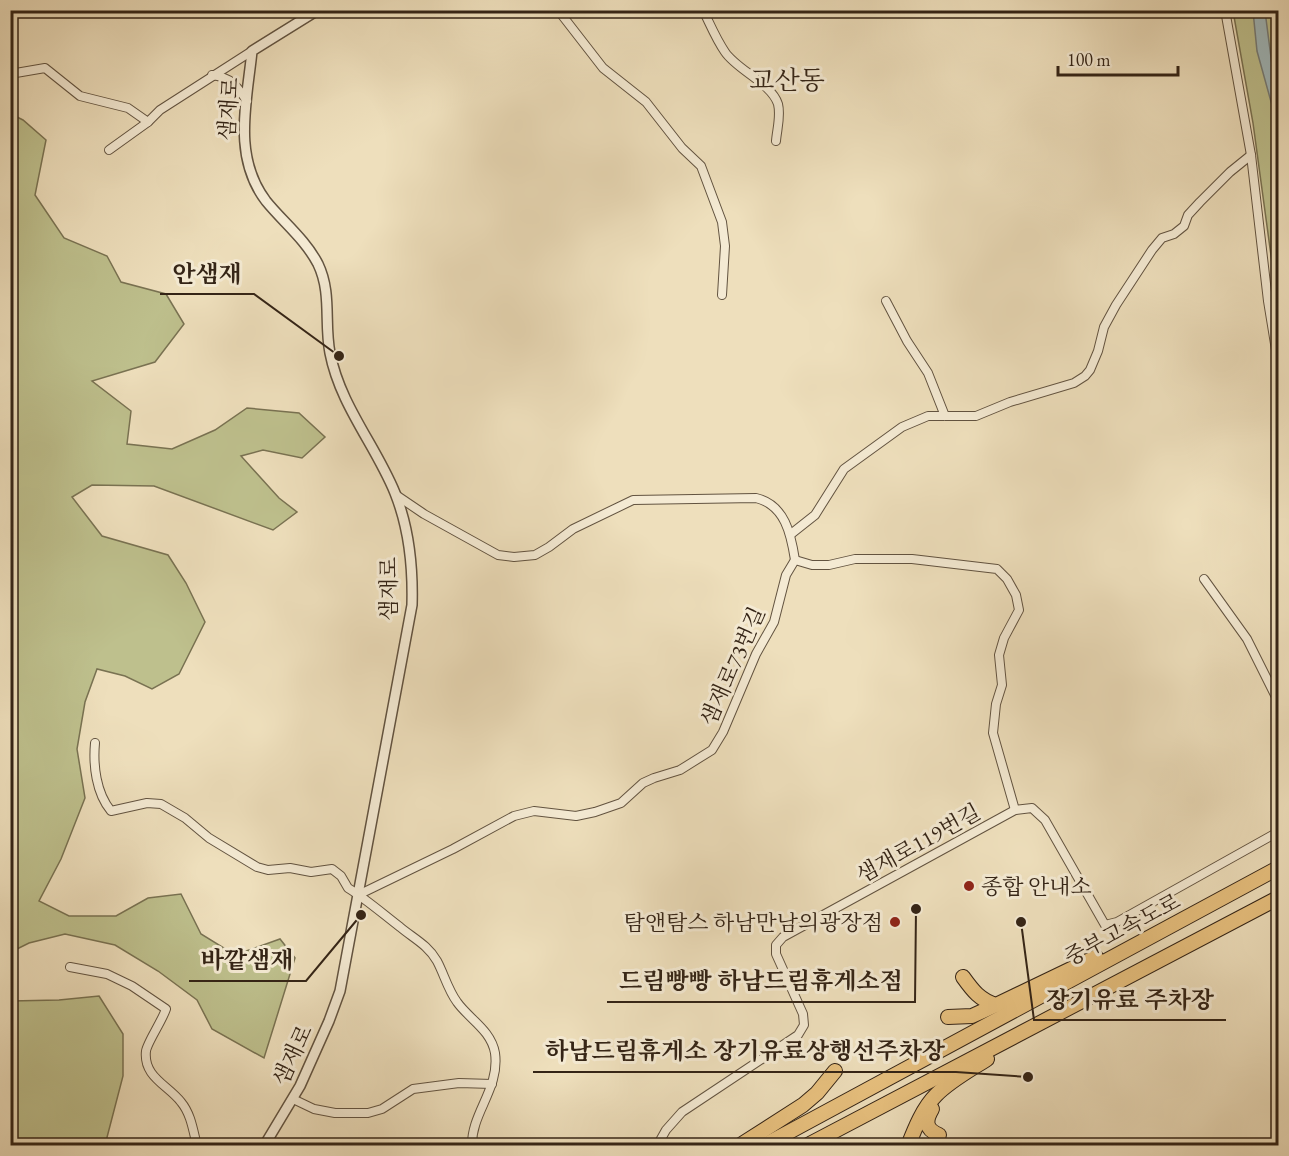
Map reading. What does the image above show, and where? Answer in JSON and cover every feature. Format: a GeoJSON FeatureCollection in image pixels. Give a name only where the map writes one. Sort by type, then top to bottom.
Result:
{"type":"FeatureCollection","features":[{"type":"Feature","properties":{"kind":"highway","name":"중부고속도로"},"geometry":{"type":"LineString","coordinates":[[763,1146],[1278,868]]}},
{"type":"Feature","properties":{"kind":"highway","name":"중부고속도로"},"geometry":{"type":"LineString","coordinates":[[806,1146],[1278,897]]}},
{"type":"Feature","properties":{"kind":"highway"},"geometry":{"type":"LineString","coordinates":[[948,1017],[972,1016],[1115,948],[1162,931]]}},
{"type":"Feature","properties":{"kind":"highway"},"geometry":{"type":"LineString","coordinates":[[963,977],[973,992],[984,1002],[996,1005]]}},
{"type":"Feature","properties":{"kind":"highway"},"geometry":{"type":"LineString","coordinates":[[908,1146],[923,1113],[936,1095],[960,1075],[987,1060],[1008,1039]]}},
{"type":"Feature","properties":{"kind":"highway"},"geometry":{"type":"LineString","coordinates":[[740,1146],[803,1105],[817,1093],[835,1071]]}},
{"type":"Feature","properties":{"kind":"highway"},"geometry":{"type":"LineString","coordinates":[[939,1135],[930,1132],[926,1125],[927,1119],[932,1108],[960,1075]]}},
{"type":"Feature","properties":{"kind":"street"},"geometry":{"type":"LineString","coordinates":[[109,150],[148,122],[160,110],[212,75],[318,10]]}},
{"type":"Feature","properties":{"kind":"street"},"geometry":{"type":"LineString","coordinates":[[558,10],[603,68],[646,102],[682,148],[701,166],[722,222],[725,246],[722,295]]}},
{"type":"Feature","properties":{"kind":"street"},"geometry":{"type":"LineString","coordinates":[[703,10],[725,52],[738,66],[765,87],[777,102],[779,116],[776,141]]}},
{"type":"Feature","properties":{"kind":"street"},"geometry":{"type":"LineString","coordinates":[[1225,10],[1251,155],[1268,302],[1277,356],[1278,404]]}},
{"type":"Feature","properties":{"kind":"street","name":"샘재로"},"geometry":{"type":"LineString","coordinates":[[252,51],[244,148],[250,171],[267,201],[306,244],[325,280],[330,354],[348,406],[396,495],[413,579],[412,605],[339,991],[329,1021],[293,1100],[264,1146]]}},
{"type":"Feature","properties":{"kind":"street"},"geometry":{"type":"LineString","coordinates":[[10,74],[45,68],[80,96],[128,108],[148,122]]}},
{"type":"Feature","properties":{"kind":"street"},"geometry":{"type":"LineString","coordinates":[[212,75],[226,77],[247,101]]}},
{"type":"Feature","properties":{"kind":"street"},"geometry":{"type":"LineString","coordinates":[[791,534],[816,514],[844,469],[902,427],[928,416],[976,416],[1074,382],[1085,376],[1090,370],[1104,327],[1152,250],[1162,238],[1174,234],[1184,226],[1188,215],[1200,202],[1251,155]]}},
{"type":"Feature","properties":{"kind":"street"},"geometry":{"type":"LineString","coordinates":[[886,301],[907,341],[928,373],[945,416]]}},
{"type":"Feature","properties":{"kind":"street"},"geometry":{"type":"LineString","coordinates":[[396,495],[424,514],[498,555],[514,557],[534,555],[573,530],[633,500],[756,498],[765,500],[776,508],[791,534],[795,560],[812,565],[828,565],[855,559],[912,559],[997,569],[1008,579],[1016,595],[1019,610],[1004,638],[999,655],[1002,685],[996,704],[993,732],[1015,810]]}},
{"type":"Feature","properties":{"kind":"street","name":"샘재로73번길"},"geometry":{"type":"LineString","coordinates":[[358,894],[453,849],[514,816],[534,811],[576,816],[595,812],[621,802],[643,783],[680,770],[712,750],[723,732],[756,654],[774,622],[786,575],[795,560]]}},
{"type":"Feature","properties":{"kind":"street"},"geometry":{"type":"LineString","coordinates":[[1204,579],[1247,639],[1278,700]]}},
{"type":"Feature","properties":{"kind":"street"},"geometry":{"type":"LineString","coordinates":[[95,743],[93,762],[103,802],[111,811],[147,802],[161,804],[185,818],[209,838],[257,867],[268,870],[290,868],[311,872],[332,869],[341,876],[348,888],[426,946],[436,960],[456,1001],[478,1023],[490,1039],[495,1053],[492,1084],[489,1096],[476,1121],[472,1146]]}},
{"type":"Feature","properties":{"kind":"street","name":"샘재로119번길"},"geometry":{"type":"LineString","coordinates":[[657,1146],[666,1130],[682,1112],[798,1035],[804,1025],[803,1014],[776,954],[776,945],[783,937],[1015,810],[1032,808],[1045,820],[1105,924],[1116,922],[1278,832]]}},
{"type":"Feature","properties":{"kind":"street"},"geometry":{"type":"LineString","coordinates":[[70,967],[107,974],[132,986],[166,1009],[161,1023],[146,1048],[146,1063],[155,1079],[181,1101],[190,1116],[197,1146]]}},
{"type":"Feature","properties":{"kind":"street"},"geometry":{"type":"LineString","coordinates":[[293,1100],[314,1109],[335,1113],[368,1113],[382,1109],[413,1089],[459,1083],[492,1084]]}},
{"type":"Feature","properties":{"kind":"green space"},"geometry":{"type":"Polygon","coordinates":[[[1233,11],[1278,11],[1278,307],[1253,123],[1233,11]]]}},
{"type":"Feature","properties":{"kind":"green space"},"geometry":{"type":"Polygon","coordinates":[[[11,114],[23,120],[46,140],[35,195],[64,238],[107,256],[121,282],[166,294],[184,324],[155,362],[92,381],[131,411],[127,444],[172,449],[215,430],[247,408],[299,413],[325,437],[302,458],[263,450],[241,456],[279,498],[297,512],[273,530],[154,486],[92,485],[72,497],[102,536],[168,555],[186,583],[205,622],[179,674],[152,689],[125,676],[97,669],[85,702],[77,749],[85,798],[61,859],[39,901],[69,916],[116,916],[148,898],[181,894],[201,934],[235,955],[280,939],[295,958],[264,1058],[212,1029],[197,1000],[158,971],[115,945],[65,934],[29,943],[11,952],[11,114]]]}},
{"type":"Feature","properties":{"kind":"green space"},"geometry":{"type":"Polygon","coordinates":[[[99,996],[123,1034],[123,1076],[105,1145],[11,1145],[11,1001],[99,996]]]}},
{"type":"Feature","properties":{"kind":"water"},"geometry":{"type":"Polygon","coordinates":[[[1253,11],[1265,11],[1278,96],[1278,127],[1257,51],[1253,11]]]}},
{"type":"Feature","properties":{"kind":"water"},"geometry":{"type":"Polygon","coordinates":[[[1278,127],[1278,183],[1276,166],[1278,127]]]}},
{"type":"Feature","properties":{"kind":"place","name":"안샘재"},"geometry":{"type":"Point","coordinates":[339,356]}},
{"type":"Feature","properties":{"kind":"place","name":"종합 안내소"},"geometry":{"type":"Point","coordinates":[969,886]}},
{"type":"Feature","properties":{"kind":"place","name":"드림빵빵 하남드림휴게소점"},"geometry":{"type":"Point","coordinates":[916,909]}},
{"type":"Feature","properties":{"kind":"place","name":"바깥샘재"},"geometry":{"type":"Point","coordinates":[361,915]}},
{"type":"Feature","properties":{"kind":"place","name":"탐앤탐스 하남만남의광장점"},"geometry":{"type":"Point","coordinates":[895,922]}},
{"type":"Feature","properties":{"kind":"place","name":"장기유료 주차장"},"geometry":{"type":"Point","coordinates":[1021,922]}},
{"type":"Feature","properties":{"kind":"place","name":"하남드림휴게소 장기유료상행선주차장"},"geometry":{"type":"Point","coordinates":[1028,1077]}},
{"type":"Feature","properties":{"kind":"district","name":"교산동"},"geometry":{"type":"Point","coordinates":[787,80]}}]}
